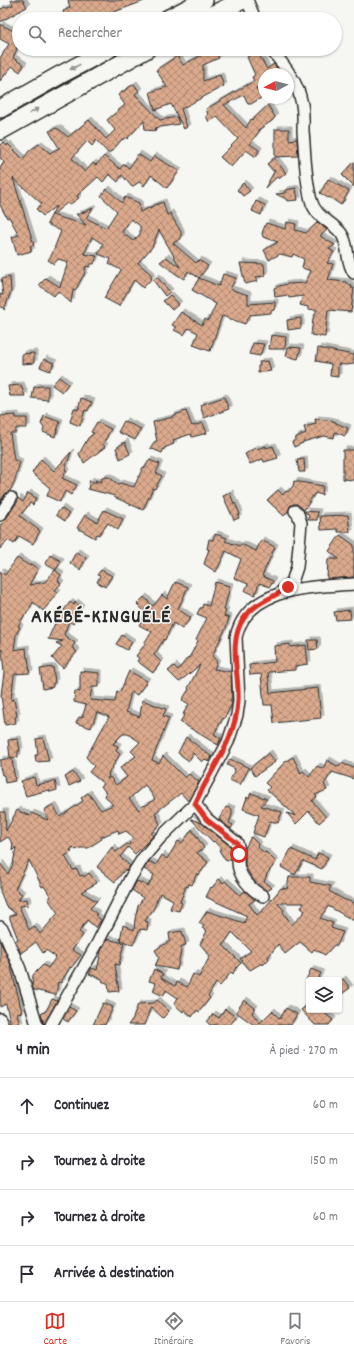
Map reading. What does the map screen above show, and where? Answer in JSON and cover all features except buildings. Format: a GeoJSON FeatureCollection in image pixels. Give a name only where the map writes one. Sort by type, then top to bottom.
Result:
{"type":"FeatureCollection","features":[{"type":"Feature","properties":{"kind":"highway"},"geometry":{"type":"LineString","coordinates":[[181,12],[204,0]]}},
{"type":"Feature","properties":{"kind":"highway"},"geometry":{"type":"LineString","coordinates":[[218,12],[243,0]]}},
{"type":"Feature","properties":{"kind":"highway"},"geometry":{"type":"LineString","coordinates":[[0,109],[96,56]]}},
{"type":"Feature","properties":{"kind":"highway"},"geometry":{"type":"LineString","coordinates":[[0,130],[134,56]]}},
{"type":"Feature","properties":{"kind":"street"},"geometry":{"type":"LineString","coordinates":[[247,0],[252,12]]}},
{"type":"Feature","properties":{"kind":"street"},"geometry":{"type":"LineString","coordinates":[[276,56],[295,83],[301,99],[306,169],[311,201],[316,213],[335,227],[345,239],[349,262],[354,273]]}},
{"type":"Feature","properties":{"kind":"street"},"geometry":{"type":"LineString","coordinates":[[0,515],[11,498]]}},
{"type":"Feature","properties":{"kind":"street"},"geometry":{"type":"LineString","coordinates":[[282,592],[292,582],[297,567],[301,523],[300,518],[295,511]]}},
{"type":"Feature","properties":{"kind":"street"},"geometry":{"type":"LineString","coordinates":[[51,1025],[97,944],[131,877],[143,858],[160,838],[195,804],[228,742],[237,715],[237,630],[244,617],[266,599],[282,592],[304,588],[354,584]]}},
{"type":"Feature","properties":{"kind":"street"},"geometry":{"type":"LineString","coordinates":[[195,804],[207,820],[237,843],[239,847],[239,872],[252,889],[263,896]]}},
{"type":"Feature","properties":{"kind":"street"},"geometry":{"type":"LineString","coordinates":[[0,927],[3,930],[20,969],[37,1025]]}},
{"type":"Feature","properties":{"kind":"street"},"geometry":{"type":"LineString","coordinates":[[0,1019],[3,1025]]}},
{"type":"Feature","properties":{"kind":"district","name":"AKÉBÉ-KINGUÉLÉ"},"geometry":{"type":"Point","coordinates":[101,618]}},
{"type":"Feature","properties":{"kind":"route"},"geometry":{"type":"LineString","coordinates":[[239,854],[239,847],[237,843],[207,820],[195,804],[228,742],[237,715],[237,630],[244,617],[255,607],[288,587]]}}]}
